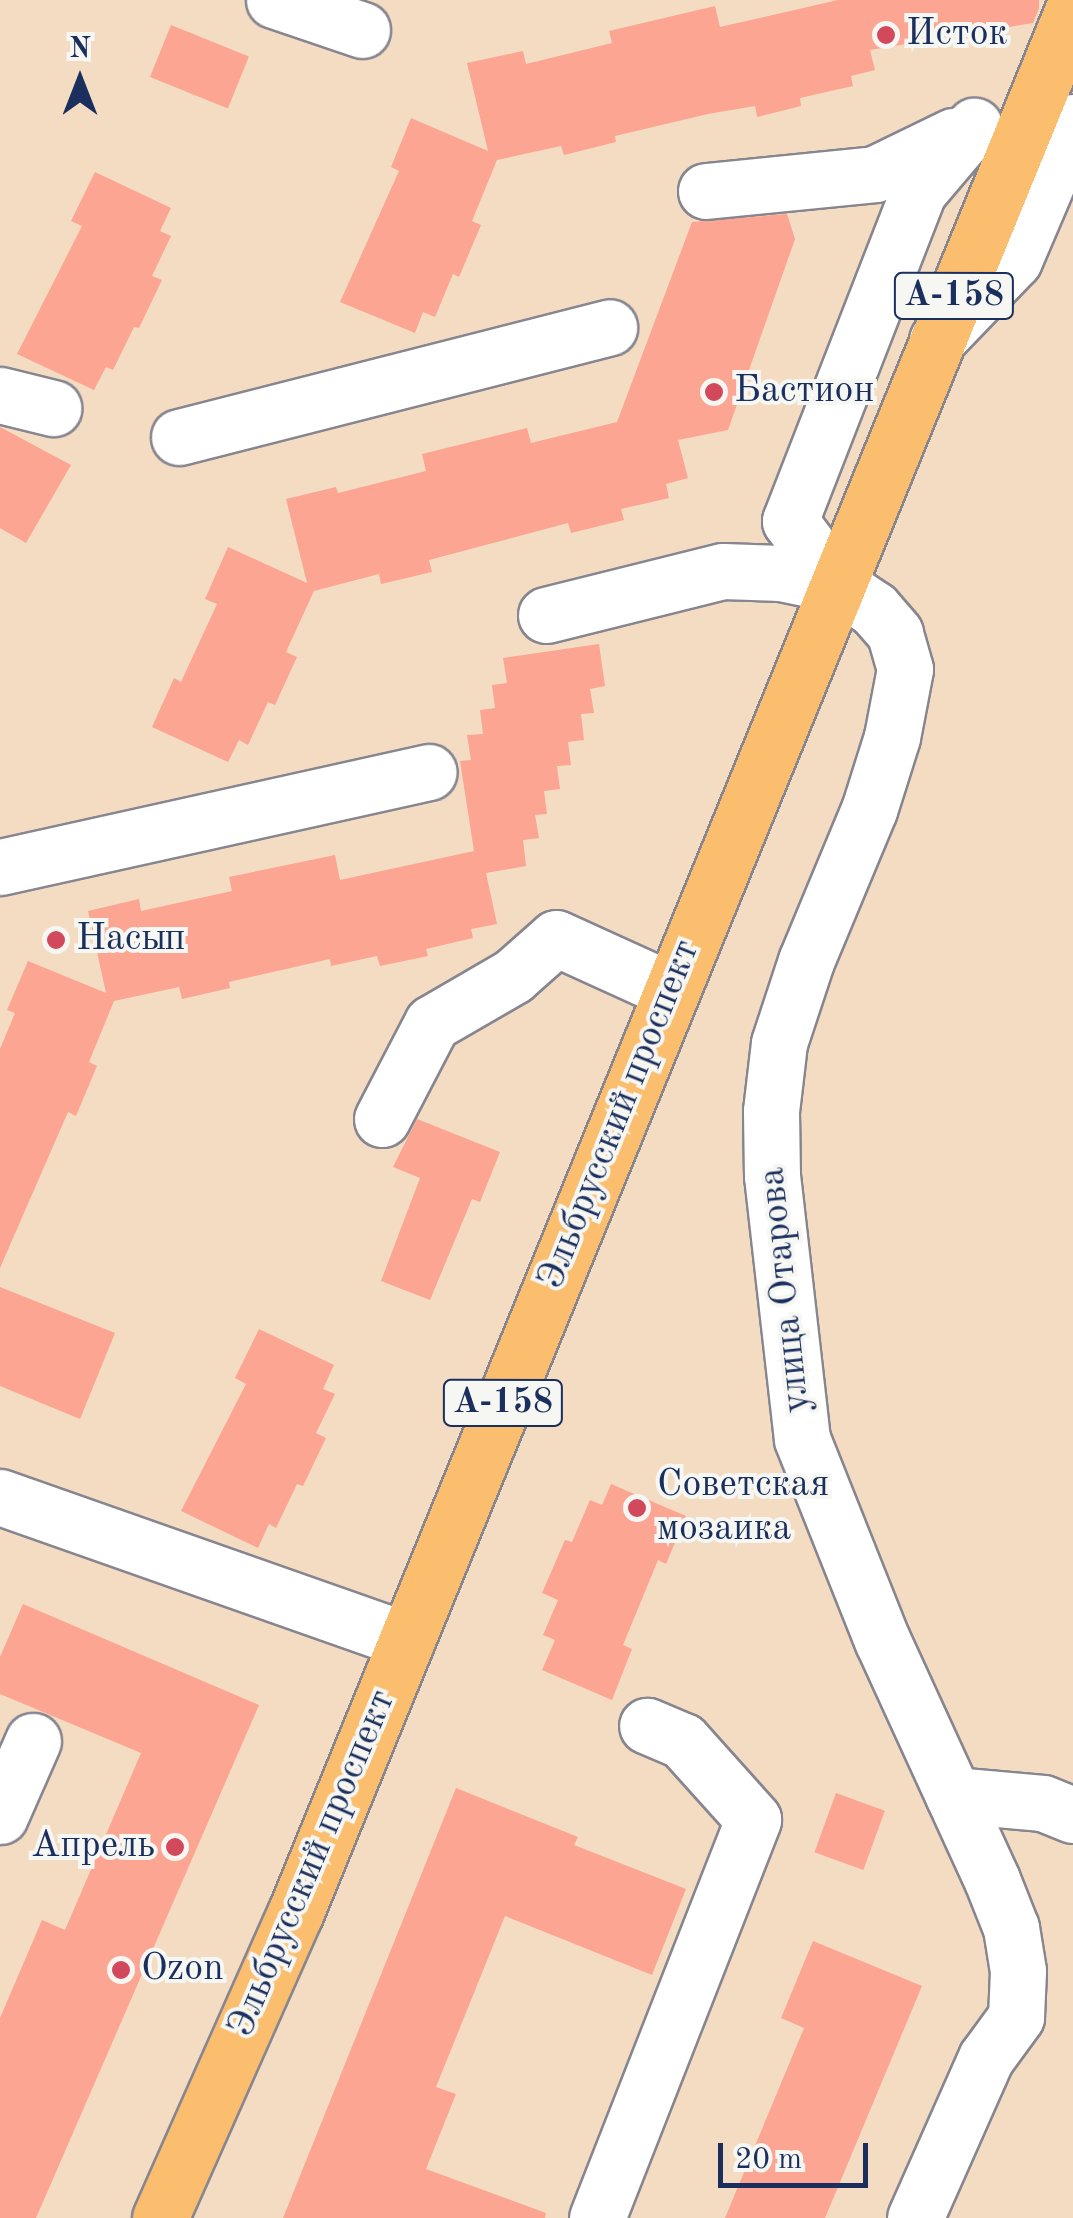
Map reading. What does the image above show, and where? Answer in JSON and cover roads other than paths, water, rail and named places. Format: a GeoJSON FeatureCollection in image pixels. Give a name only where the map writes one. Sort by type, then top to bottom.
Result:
{"type":"FeatureCollection","features":[{"type":"Feature","properties":{"kind":"main road","name":"Эльбрусский проспект"},"geometry":{"type":"LineString","coordinates":[[160,2218],[295,1914],[1073,9]]}},
{"type":"Feature","properties":{"kind":"street"},"geometry":{"type":"LineString","coordinates":[[274,0],[362,30]]}},
{"type":"Feature","properties":{"kind":"street"},"geometry":{"type":"LineString","coordinates":[[706,192],[875,174],[1023,127]]}},
{"type":"Feature","properties":{"kind":"street"},"geometry":{"type":"LineString","coordinates":[[838,585],[790,521],[918,192],[1023,127]]}},
{"type":"Feature","properties":{"kind":"street"},"geometry":{"type":"LineString","coordinates":[[178,437],[609,328]]}},
{"type":"Feature","properties":{"kind":"street"},"geometry":{"type":"LineString","coordinates":[[0,395],[53,408]]}},
{"type":"Feature","properties":{"kind":"street"},"geometry":{"type":"LineString","coordinates":[[546,615],[723,571],[781,573],[838,585]]}},
{"type":"Feature","properties":{"kind":"street","name":"улица Отарова"},"geometry":{"type":"LineString","coordinates":[[838,585],[874,610],[895,633],[905,670],[892,737],[870,810],[806,960],[779,1043],[771,1111],[772,1176],[802,1438],[882,1640],[1010,1928],[1018,1971],[1016,2017],[986,2058],[916,2218]]}},
{"type":"Feature","properties":{"kind":"street"},"geometry":{"type":"LineString","coordinates":[[0,867],[429,772]]}},
{"type":"Feature","properties":{"kind":"street"},"geometry":{"type":"LineString","coordinates":[[382,1119],[432,1023],[513,976],[556,938],[670,990]]}},
{"type":"Feature","properties":{"kind":"street"},"geometry":{"type":"LineString","coordinates":[[0,1496],[407,1640]]}},
{"type":"Feature","properties":{"kind":"street"},"geometry":{"type":"LineString","coordinates":[[597,2218],[753,1819],[683,1742],[647,1726]]}},
{"type":"Feature","properties":{"kind":"street"},"geometry":{"type":"LineString","coordinates":[[0,1816],[32,1742]]}},
{"type":"Feature","properties":{"kind":"street"},"geometry":{"type":"LineString","coordinates":[[953,1795],[1044,1803],[1073,1816]]}},
{"type":"Feature","properties":{"kind":"place","name":"Исток"},"geometry":{"type":"Point","coordinates":[886,35]}},
{"type":"Feature","properties":{"kind":"place","name":"Бастион"},"geometry":{"type":"Point","coordinates":[714,392]}},
{"type":"Feature","properties":{"kind":"place","name":"Насып"},"geometry":{"type":"Point","coordinates":[56,940]}},
{"type":"Feature","properties":{"kind":"place","name":"Советская мозаика"},"geometry":{"type":"Point","coordinates":[637,1508]}},
{"type":"Feature","properties":{"kind":"place","name":"Апрель"},"geometry":{"type":"Point","coordinates":[175,1847]}},
{"type":"Feature","properties":{"kind":"place","name":"Ozon"},"geometry":{"type":"Point","coordinates":[121,1970]}}]}
